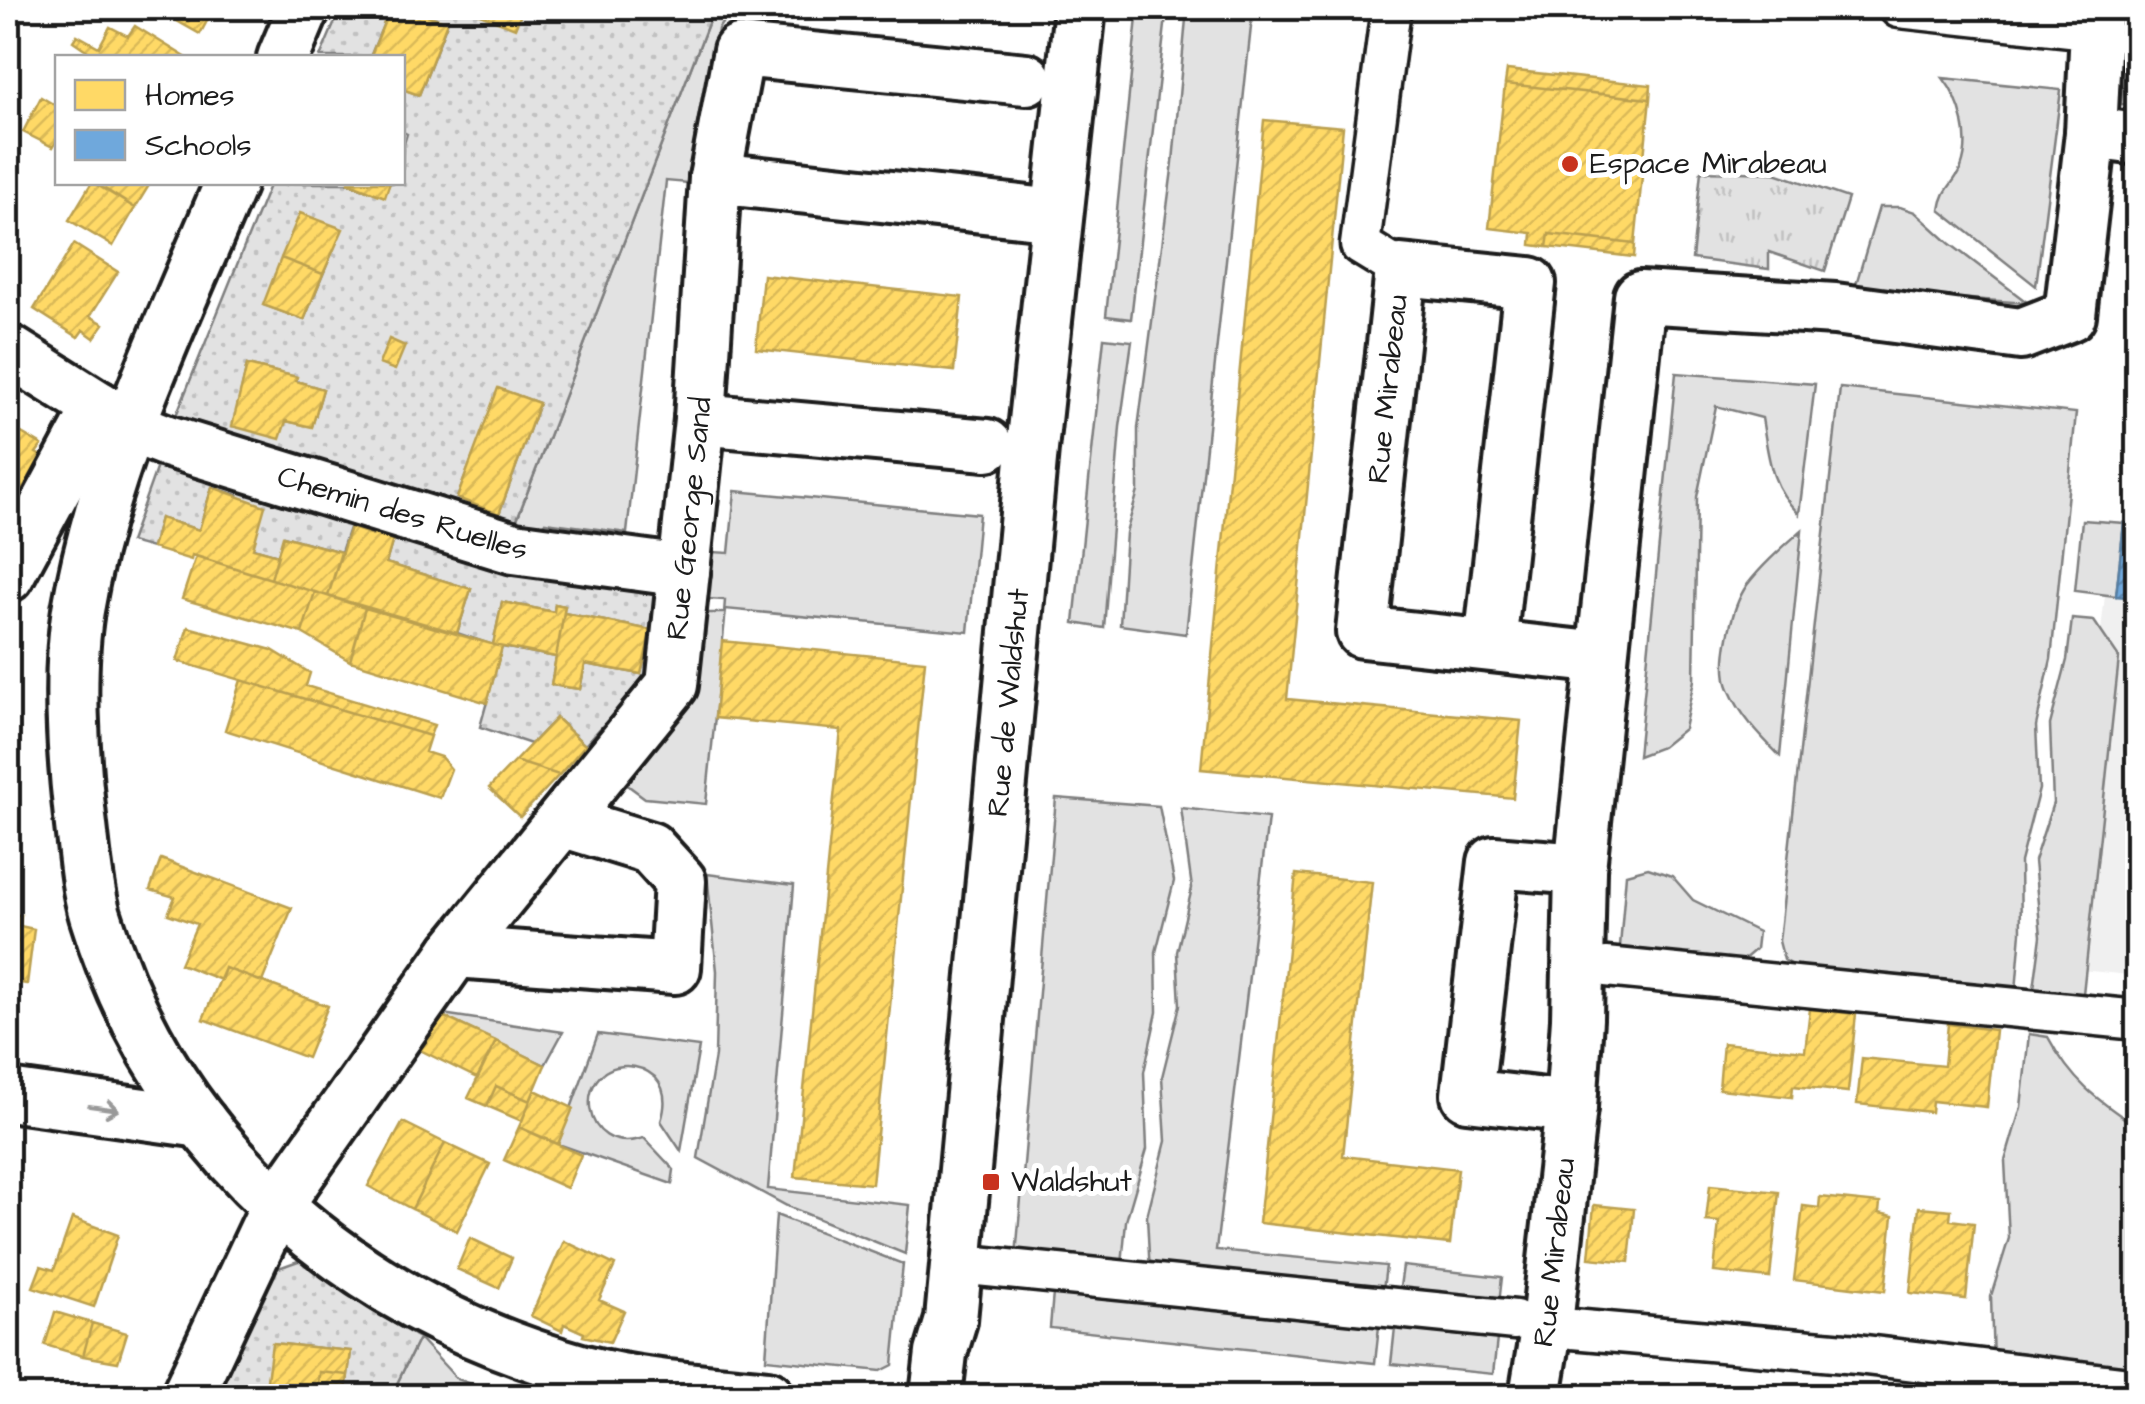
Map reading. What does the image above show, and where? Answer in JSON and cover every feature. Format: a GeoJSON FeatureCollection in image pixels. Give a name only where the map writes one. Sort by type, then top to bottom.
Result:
{"type":"FeatureCollection","features":[{"type":"Feature","properties":{"kind":"street"},"geometry":{"type":"LineString","coordinates":[[284,55],[304,8]]}},
{"type":"Feature","properties":{"kind":"street","name":"Rue de Waldshut"},"geometry":{"type":"LineString","coordinates":[[936,1396],[941,1353],[951,1320],[1032,449],[1080,8]]}},
{"type":"Feature","properties":{"kind":"street"},"geometry":{"type":"LineString","coordinates":[[1391,8],[1360,244],[1401,270]]}},
{"type":"Feature","properties":{"kind":"street"},"geometry":{"type":"LineString","coordinates":[[1899,8],[2097,19],[2114,136]]}},
{"type":"Feature","properties":{"kind":"street","name":"Rue George Sand"},"geometry":{"type":"LineString","coordinates":[[187,1396],[276,1205],[455,952],[672,685],[700,419],[715,178],[739,51],[1026,79]]}},
{"type":"Feature","properties":{"kind":"street","name":"Rue Mirabeau"},"geometry":{"type":"LineString","coordinates":[[1534,1396],[1547,1324],[1571,1107],[1580,869],[1640,297],[1835,309],[2021,334],[2070,315],[2114,136]]}},
{"type":"Feature","properties":{"kind":"street"},"geometry":{"type":"LineString","coordinates":[[715,178],[1057,215]]}},
{"type":"Feature","properties":{"kind":"street"},"geometry":{"type":"LineString","coordinates":[[8,576],[114,417],[230,185]]}},
{"type":"Feature","properties":{"kind":"street","name":"Rue Mirabeau"},"geometry":{"type":"LineString","coordinates":[[1490,646],[1530,283],[1401,270],[1362,632],[1490,646],[1602,658]]}},
{"type":"Feature","properties":{"kind":"street","name":"Chemin des Ruelles"},"geometry":{"type":"LineString","coordinates":[[8,350],[114,417],[167,441],[514,548],[684,572]]}},
{"type":"Feature","properties":{"kind":"street"},"geometry":{"type":"LineString","coordinates":[[114,417],[96,534],[77,612],[74,761],[94,911],[122,988],[159,1062],[201,1122],[276,1205],[358,1272],[426,1310],[508,1346],[584,1371],[768,1396]]}},
{"type":"Feature","properties":{"kind":"street"},"geometry":{"type":"LineString","coordinates":[[700,419],[987,445]]}},
{"type":"Feature","properties":{"kind":"street"},"geometry":{"type":"LineString","coordinates":[[455,952],[675,968],[680,881],[650,848],[562,821]]}},
{"type":"Feature","properties":{"kind":"street"},"geometry":{"type":"LineString","coordinates":[[1571,1107],[1467,1095],[1494,862],[1580,869]]}},
{"type":"Feature","properties":{"kind":"street"},"geometry":{"type":"LineString","coordinates":[[1606,967],[2138,1020]]}},
{"type":"Feature","properties":{"kind":"street"},"geometry":{"type":"LineString","coordinates":[[8,1095],[201,1122]]}},
{"type":"Feature","properties":{"kind":"street"},"geometry":{"type":"LineString","coordinates":[[978,1266],[1515,1320]]}},
{"type":"Feature","properties":{"kind":"street"},"geometry":{"type":"LineString","coordinates":[[1572,1329],[1858,1354],[2138,1388]]}},
{"type":"Feature","properties":{"kind":"shaded area"},"geometry":{"type":"Polygon","coordinates":[[[2124,523],[2137,525],[2137,976],[2063,968],[2105,595],[2116,596],[2124,523]]]}},
{"type":"Feature","properties":{"kind":"green space"},"geometry":{"type":"Polygon","coordinates":[[[341,8],[390,8],[371,55],[321,55],[341,8]]]}},
{"type":"Feature","properties":{"kind":"green space"},"geometry":{"type":"Polygon","coordinates":[[[407,8],[465,8],[515,27],[523,8],[714,8],[512,532],[173,423],[269,185],[353,185],[384,196],[389,185],[405,185],[405,90],[419,95],[447,23],[407,8]],[[342,229],[264,305],[304,320],[342,229]],[[247,365],[233,426],[286,421],[312,426],[323,389],[296,381],[296,377],[247,365]],[[499,389],[457,498],[499,514],[539,403],[499,389]]]}},
{"type":"Feature","properties":{"kind":"green space"},"geometry":{"type":"Polygon","coordinates":[[[714,8],[791,8],[790,20],[727,16],[718,29],[699,184],[666,181],[627,533],[545,522],[542,537],[512,532],[714,8]]]}},
{"type":"Feature","properties":{"kind":"green space"},"geometry":{"type":"Polygon","coordinates":[[[1138,8],[1167,8],[1131,319],[1106,316],[1138,8]]]}},
{"type":"Feature","properties":{"kind":"green space"},"geometry":{"type":"Polygon","coordinates":[[[1187,8],[1253,8],[1186,634],[1120,625],[1126,533],[1138,491],[1138,428],[1173,162],[1187,8]]]}},
{"type":"Feature","properties":{"kind":"green space"},"geometry":{"type":"Polygon","coordinates":[[[2137,17],[2137,105],[2121,104],[2131,18],[2137,17]]]}},
{"type":"Feature","properties":{"kind":"green space"},"geometry":{"type":"Polygon","coordinates":[[[1943,78],[2061,90],[2036,286],[1940,210],[1961,168],[1965,145],[1960,109],[1943,78]]]}},
{"type":"Feature","properties":{"kind":"green space"},"geometry":{"type":"Polygon","coordinates":[[[1701,171],[1775,173],[1848,198],[1825,271],[1769,252],[1769,269],[1692,259],[1701,171]]]}},
{"type":"Feature","properties":{"kind":"green space"},"geometry":{"type":"Polygon","coordinates":[[[1879,207],[1915,212],[2028,303],[1854,291],[1879,207]]]}},
{"type":"Feature","properties":{"kind":"green space"},"geometry":{"type":"Polygon","coordinates":[[[1104,338],[1132,341],[1120,427],[1104,628],[1074,623],[1104,338]]]}},
{"type":"Feature","properties":{"kind":"green space"},"geometry":{"type":"Polygon","coordinates":[[[1676,373],[1815,384],[1799,514],[1776,481],[1762,418],[1716,406],[1697,497],[1694,680],[1684,729],[1662,747],[1638,756],[1676,373]]]}},
{"type":"Feature","properties":{"kind":"green space"},"geometry":{"type":"Polygon","coordinates":[[[1840,388],[2076,413],[2051,659],[2036,726],[2039,789],[2020,862],[2021,932],[2016,991],[1798,968],[1784,960],[1779,941],[1840,388]]]}},
{"type":"Feature","properties":{"kind":"green space"},"geometry":{"type":"Polygon","coordinates":[[[161,455],[353,516],[341,552],[284,536],[278,555],[253,548],[238,495],[212,487],[199,530],[160,518],[152,548],[130,542],[161,455]]]}},
{"type":"Feature","properties":{"kind":"green space"},"geometry":{"type":"Polygon","coordinates":[[[735,491],[979,514],[968,632],[726,609],[706,804],[645,798],[622,781],[703,613],[724,613],[725,600],[708,599],[713,552],[729,553],[735,491]]]}},
{"type":"Feature","properties":{"kind":"green space"},"geometry":{"type":"Polygon","coordinates":[[[2082,520],[2124,523],[2116,596],[2075,591],[2082,520]]]}},
{"type":"Feature","properties":{"kind":"green space"},"geometry":{"type":"Polygon","coordinates":[[[396,529],[659,576],[650,673],[585,745],[556,718],[531,744],[480,727],[502,647],[556,657],[551,685],[580,689],[585,664],[641,674],[651,630],[564,613],[564,606],[555,604],[554,612],[502,602],[493,645],[457,633],[471,589],[386,563],[396,529]]]}},
{"type":"Feature","properties":{"kind":"green space"},"geometry":{"type":"Polygon","coordinates":[[[1802,530],[1780,756],[1751,725],[1734,699],[1726,678],[1726,651],[1741,594],[1766,563],[1802,530]]]}},
{"type":"Feature","properties":{"kind":"green space"},"geometry":{"type":"Polygon","coordinates":[[[2072,619],[2094,621],[2119,658],[2083,994],[2034,989],[2041,936],[2034,861],[2053,803],[2050,725],[2067,660],[2072,619]]]}},
{"type":"Feature","properties":{"kind":"green space"},"geometry":{"type":"Polygon","coordinates":[[[1056,798],[1159,806],[1174,881],[1156,952],[1157,1012],[1144,1072],[1147,1149],[1126,1221],[1122,1265],[1016,1256],[1056,798]]]}},
{"type":"Feature","properties":{"kind":"green space"},"geometry":{"type":"Polygon","coordinates":[[[1181,808],[1268,818],[1216,1250],[1386,1266],[1382,1297],[1150,1274],[1147,1216],[1166,1141],[1162,1077],[1180,1005],[1177,952],[1192,888],[1181,808]]]}},
{"type":"Feature","properties":{"kind":"green space"},"geometry":{"type":"Polygon","coordinates":[[[1648,868],[1672,876],[1693,900],[1758,932],[1756,949],[1742,961],[1620,947],[1626,874],[1648,868]]]}},
{"type":"Feature","properties":{"kind":"green space"},"geometry":{"type":"Polygon","coordinates":[[[707,874],[794,885],[768,1189],[910,1205],[905,1254],[787,1206],[698,1158],[715,1056],[717,971],[707,874]]]}},
{"type":"Feature","properties":{"kind":"green space"},"geometry":{"type":"Polygon","coordinates":[[[436,1013],[563,1032],[545,1065],[436,1013]]]}},
{"type":"Feature","properties":{"kind":"green space"},"geometry":{"type":"Polygon","coordinates":[[[598,1034],[699,1047],[681,1151],[661,1121],[663,1093],[649,1072],[630,1066],[608,1070],[597,1080],[591,1094],[590,1110],[596,1124],[606,1135],[623,1141],[644,1138],[674,1170],[672,1184],[558,1144],[598,1034]]]}},
{"type":"Feature","properties":{"kind":"green space"},"geometry":{"type":"Polygon","coordinates":[[[2029,1034],[2048,1037],[2086,1088],[2137,1127],[2137,1380],[1993,1365],[1991,1296],[2009,1238],[2005,1161],[2021,1107],[2029,1034]]]}},
{"type":"Feature","properties":{"kind":"green space"},"geometry":{"type":"Polygon","coordinates":[[[776,1215],[903,1264],[893,1365],[881,1371],[766,1359],[776,1215]]]}},
{"type":"Feature","properties":{"kind":"green space"},"geometry":{"type":"Polygon","coordinates":[[[301,1260],[367,1308],[419,1338],[391,1396],[317,1396],[318,1387],[346,1390],[351,1351],[273,1343],[265,1396],[210,1396],[273,1270],[301,1260]]]}},
{"type":"Feature","properties":{"kind":"green space"},"geometry":{"type":"Polygon","coordinates":[[[1403,1266],[1502,1277],[1498,1312],[1398,1301],[1403,1266]]]}},
{"type":"Feature","properties":{"kind":"green space"},"geometry":{"type":"Polygon","coordinates":[[[1054,1282],[1380,1317],[1375,1363],[1050,1328],[1054,1282]]]}},
{"type":"Feature","properties":{"kind":"green space"},"geometry":{"type":"Polygon","coordinates":[[[1396,1319],[1498,1330],[1493,1374],[1391,1364],[1396,1319]]]}},
{"type":"Feature","properties":{"kind":"green space"},"geometry":{"type":"Polygon","coordinates":[[[419,1338],[457,1379],[506,1396],[391,1396],[419,1338]]]}},
{"type":"Feature","properties":{"kind":"building: Homes"},"geometry":{"type":"Polygon","coordinates":[[[154,8],[214,8],[200,34],[154,8]]]}},
{"type":"Feature","properties":{"kind":"building: Homes"},"geometry":{"type":"Polygon","coordinates":[[[390,8],[407,8],[447,22],[419,95],[405,90],[405,55],[371,55],[390,8]]]}},
{"type":"Feature","properties":{"kind":"building: Homes"},"geometry":{"type":"Polygon","coordinates":[[[465,8],[523,8],[515,28],[465,8]]]}},
{"type":"Feature","properties":{"kind":"building: Homes"},"geometry":{"type":"Polygon","coordinates":[[[896,8],[992,8],[991,17],[896,8]]]}},
{"type":"Feature","properties":{"kind":"building: Homes"},"geometry":{"type":"Polygon","coordinates":[[[135,26],[182,55],[94,55],[73,41],[77,35],[99,47],[110,27],[128,36],[135,26]]]}},
{"type":"Feature","properties":{"kind":"building: Homes"},"geometry":{"type":"Polygon","coordinates":[[[1507,70],[1651,85],[1650,99],[1505,84],[1507,70]]]}},
{"type":"Feature","properties":{"kind":"building: Homes","name":"Espace Mirabeau"},"geometry":{"type":"Polygon","coordinates":[[[1505,84],[1650,99],[1635,244],[1549,234],[1547,247],[1531,245],[1532,233],[1489,228],[1505,84]]]}},
{"type":"Feature","properties":{"kind":"building: Homes"},"geometry":{"type":"Polygon","coordinates":[[[41,97],[55,105],[53,147],[23,132],[41,97]]]}},
{"type":"Feature","properties":{"kind":"building: Homes"},"geometry":{"type":"Polygon","coordinates":[[[1264,120],[1343,127],[1287,699],[1521,721],[1513,798],[1201,769],[1264,120]]]}},
{"type":"Feature","properties":{"kind":"building: Homes"},"geometry":{"type":"Polygon","coordinates":[[[90,185],[97,185],[135,208],[113,246],[69,220],[90,185]]]}},
{"type":"Feature","properties":{"kind":"building: Homes"},"geometry":{"type":"Polygon","coordinates":[[[99,185],[149,185],[135,208],[99,185]]]}},
{"type":"Feature","properties":{"kind":"building: Homes"},"geometry":{"type":"Polygon","coordinates":[[[355,185],[389,185],[385,197],[355,185]]]}},
{"type":"Feature","properties":{"kind":"building: Homes"},"geometry":{"type":"Polygon","coordinates":[[[300,213],[343,229],[323,274],[281,258],[300,213]]]}},
{"type":"Feature","properties":{"kind":"building: Homes"},"geometry":{"type":"Polygon","coordinates":[[[1549,234],[1635,244],[1634,257],[1547,247],[1549,234]]]}},
{"type":"Feature","properties":{"kind":"building: Homes"},"geometry":{"type":"Polygon","coordinates":[[[74,244],[118,272],[90,316],[104,324],[94,338],[83,330],[78,337],[34,309],[74,244]]]}},
{"type":"Feature","properties":{"kind":"building: Homes"},"geometry":{"type":"Polygon","coordinates":[[[281,258],[323,274],[304,320],[263,305],[281,258]]]}},
{"type":"Feature","properties":{"kind":"building: Homes"},"geometry":{"type":"Polygon","coordinates":[[[763,275],[962,297],[954,371],[756,349],[763,275]]]}},
{"type":"Feature","properties":{"kind":"building: Homes"},"geometry":{"type":"Polygon","coordinates":[[[389,339],[405,346],[395,370],[379,364],[389,339]]]}},
{"type":"Feature","properties":{"kind":"building: Homes"},"geometry":{"type":"Polygon","coordinates":[[[247,365],[297,377],[296,381],[323,389],[312,427],[286,421],[280,439],[232,426],[247,365]]]}},
{"type":"Feature","properties":{"kind":"building: Homes"},"geometry":{"type":"Polygon","coordinates":[[[498,388],[539,403],[499,514],[457,498],[498,388]]]}},
{"type":"Feature","properties":{"kind":"building: Homes"},"geometry":{"type":"Polygon","coordinates":[[[8,425],[42,445],[36,453],[41,456],[8,515],[8,425]]]}},
{"type":"Feature","properties":{"kind":"building: Homes"},"geometry":{"type":"Polygon","coordinates":[[[212,487],[265,506],[253,548],[278,555],[271,579],[192,555],[191,560],[152,548],[160,518],[199,530],[212,487]]]}},
{"type":"Feature","properties":{"kind":"building: Homes"},"geometry":{"type":"Polygon","coordinates":[[[376,523],[396,529],[386,563],[471,589],[457,633],[328,596],[350,527],[373,535],[376,523]]]}},
{"type":"Feature","properties":{"kind":"building: Homes"},"geometry":{"type":"Polygon","coordinates":[[[283,536],[341,552],[328,596],[271,579],[283,536]]]}},
{"type":"Feature","properties":{"kind":"building: Homes"},"geometry":{"type":"Polygon","coordinates":[[[196,556],[315,592],[302,633],[182,599],[196,556]]]}},
{"type":"Feature","properties":{"kind":"building: Homes"},"geometry":{"type":"Polygon","coordinates":[[[315,592],[365,608],[350,661],[302,633],[315,592]]]}},
{"type":"Feature","properties":{"kind":"building: Homes"},"geometry":{"type":"Polygon","coordinates":[[[502,602],[554,612],[555,604],[565,606],[556,657],[493,645],[502,602]]]}},
{"type":"Feature","properties":{"kind":"building: Homes"},"geometry":{"type":"Polygon","coordinates":[[[365,608],[502,647],[487,703],[350,661],[365,608]]]}},
{"type":"Feature","properties":{"kind":"building: Homes"},"geometry":{"type":"Polygon","coordinates":[[[564,613],[651,630],[641,674],[585,664],[580,689],[551,685],[564,613]]]}},
{"type":"Feature","properties":{"kind":"building: Homes"},"geometry":{"type":"Polygon","coordinates":[[[188,627],[272,650],[310,673],[306,686],[434,725],[430,736],[177,661],[188,627]]]}},
{"type":"Feature","properties":{"kind":"building: Homes"},"geometry":{"type":"Polygon","coordinates":[[[722,641],[925,661],[872,1184],[795,1177],[841,730],[715,718],[722,641]]]}},
{"type":"Feature","properties":{"kind":"building: Homes"},"geometry":{"type":"Polygon","coordinates":[[[241,680],[430,736],[425,752],[441,757],[451,769],[440,798],[225,730],[241,680]]]}},
{"type":"Feature","properties":{"kind":"building: Homes"},"geometry":{"type":"Polygon","coordinates":[[[556,718],[585,745],[559,775],[515,761],[556,718]]]}},
{"type":"Feature","properties":{"kind":"building: Homes"},"geometry":{"type":"Polygon","coordinates":[[[515,761],[559,775],[520,817],[489,788],[515,761]]]}},
{"type":"Feature","properties":{"kind":"building: Homes"},"geometry":{"type":"Polygon","coordinates":[[[161,859],[292,908],[262,982],[225,968],[221,980],[180,964],[197,924],[168,914],[175,897],[150,890],[161,859]]]}},
{"type":"Feature","properties":{"kind":"building: Homes"},"geometry":{"type":"Polygon","coordinates":[[[1296,874],[1372,882],[1343,1156],[1458,1169],[1450,1244],[1259,1223],[1296,874]]]}},
{"type":"Feature","properties":{"kind":"building: Homes"},"geometry":{"type":"Polygon","coordinates":[[[8,914],[21,915],[20,926],[34,929],[27,984],[8,981],[8,914]]]}},
{"type":"Feature","properties":{"kind":"building: Homes"},"geometry":{"type":"Polygon","coordinates":[[[225,968],[328,1006],[307,1058],[203,1019],[225,968]]]}},
{"type":"Feature","properties":{"kind":"building: Homes"},"geometry":{"type":"Polygon","coordinates":[[[1810,1009],[1856,1014],[1848,1092],[1793,1086],[1792,1097],[1719,1089],[1723,1043],[1805,1051],[1810,1009]]]}},
{"type":"Feature","properties":{"kind":"building: Homes"},"geometry":{"type":"Polygon","coordinates":[[[436,1013],[496,1041],[477,1078],[418,1049],[436,1013]]]}},
{"type":"Feature","properties":{"kind":"building: Homes"},"geometry":{"type":"Polygon","coordinates":[[[1948,1024],[1995,1030],[1987,1107],[1932,1101],[1931,1112],[1857,1104],[1862,1058],[1944,1066],[1948,1024]]]}},
{"type":"Feature","properties":{"kind":"building: Homes"},"geometry":{"type":"Polygon","coordinates":[[[496,1041],[545,1065],[530,1101],[496,1086],[487,1106],[468,1098],[496,1041]]]}},
{"type":"Feature","properties":{"kind":"building: Homes"},"geometry":{"type":"Polygon","coordinates":[[[496,1086],[530,1101],[522,1121],[487,1106],[496,1086]]]}},
{"type":"Feature","properties":{"kind":"building: Homes"},"geometry":{"type":"Polygon","coordinates":[[[535,1090],[573,1108],[558,1144],[519,1127],[535,1090]]]}},
{"type":"Feature","properties":{"kind":"building: Homes"},"geometry":{"type":"Polygon","coordinates":[[[403,1122],[445,1143],[412,1209],[368,1186],[403,1122]]]}},
{"type":"Feature","properties":{"kind":"building: Homes"},"geometry":{"type":"Polygon","coordinates":[[[519,1127],[581,1155],[567,1188],[504,1160],[519,1127]]]}},
{"type":"Feature","properties":{"kind":"building: Homes"},"geometry":{"type":"Polygon","coordinates":[[[445,1143],[490,1164],[457,1231],[412,1209],[445,1143]]]}},
{"type":"Feature","properties":{"kind":"building: Homes"},"geometry":{"type":"Polygon","coordinates":[[[1710,1185],[1779,1192],[1770,1278],[1714,1272],[1719,1222],[1706,1221],[1710,1185]]]}},
{"type":"Feature","properties":{"kind":"building: Homes"},"geometry":{"type":"Polygon","coordinates":[[[1820,1197],[1880,1203],[1879,1213],[1893,1216],[1885,1291],[1794,1280],[1803,1206],[1819,1208],[1820,1197]]]}},
{"type":"Feature","properties":{"kind":"building: Homes"},"geometry":{"type":"Polygon","coordinates":[[[1594,1205],[1634,1209],[1629,1262],[1589,1258],[1594,1205]]]}},
{"type":"Feature","properties":{"kind":"building: Homes"},"geometry":{"type":"Polygon","coordinates":[[[1919,1207],[1951,1210],[1950,1220],[1974,1223],[1966,1299],[1910,1293],[1919,1207]]]}},
{"type":"Feature","properties":{"kind":"building: Homes"},"geometry":{"type":"Polygon","coordinates":[[[72,1218],[118,1235],[94,1307],[33,1287],[41,1266],[54,1270],[72,1218]]]}},
{"type":"Feature","properties":{"kind":"building: Homes"},"geometry":{"type":"Polygon","coordinates":[[[470,1238],[512,1258],[499,1288],[457,1269],[470,1238]]]}},
{"type":"Feature","properties":{"kind":"building: Homes"},"geometry":{"type":"Polygon","coordinates":[[[564,1241],[615,1265],[599,1300],[624,1311],[610,1342],[583,1336],[584,1333],[564,1324],[562,1331],[531,1316],[564,1241]]]}},
{"type":"Feature","properties":{"kind":"building: Homes"},"geometry":{"type":"Polygon","coordinates":[[[55,1312],[92,1323],[83,1356],[45,1345],[55,1312]]]}},
{"type":"Feature","properties":{"kind":"building: Homes"},"geometry":{"type":"Polygon","coordinates":[[[92,1323],[127,1333],[118,1362],[83,1356],[92,1323]]]}},
{"type":"Feature","properties":{"kind":"building: Homes"},"geometry":{"type":"Polygon","coordinates":[[[272,1343],[351,1351],[348,1375],[319,1372],[317,1396],[265,1396],[272,1343]]]}},
{"type":"Feature","properties":{"kind":"building: Homes"},"geometry":{"type":"Polygon","coordinates":[[[319,1372],[348,1375],[346,1391],[318,1387],[319,1372]]]}},
{"type":"Feature","properties":{"kind":"building: Schools"},"geometry":{"type":"Polygon","coordinates":[[[2124,523],[2138,525],[2138,598],[2116,596],[2124,523]]]}},
{"type":"Feature","properties":{"kind":"place","name":"Espace Mirabeau"},"geometry":{"type":"Point","coordinates":[1570,164]}},
{"type":"Feature","properties":{"kind":"place","name":"Waldshut"},"geometry":{"type":"Point","coordinates":[991,1182]}}]}
